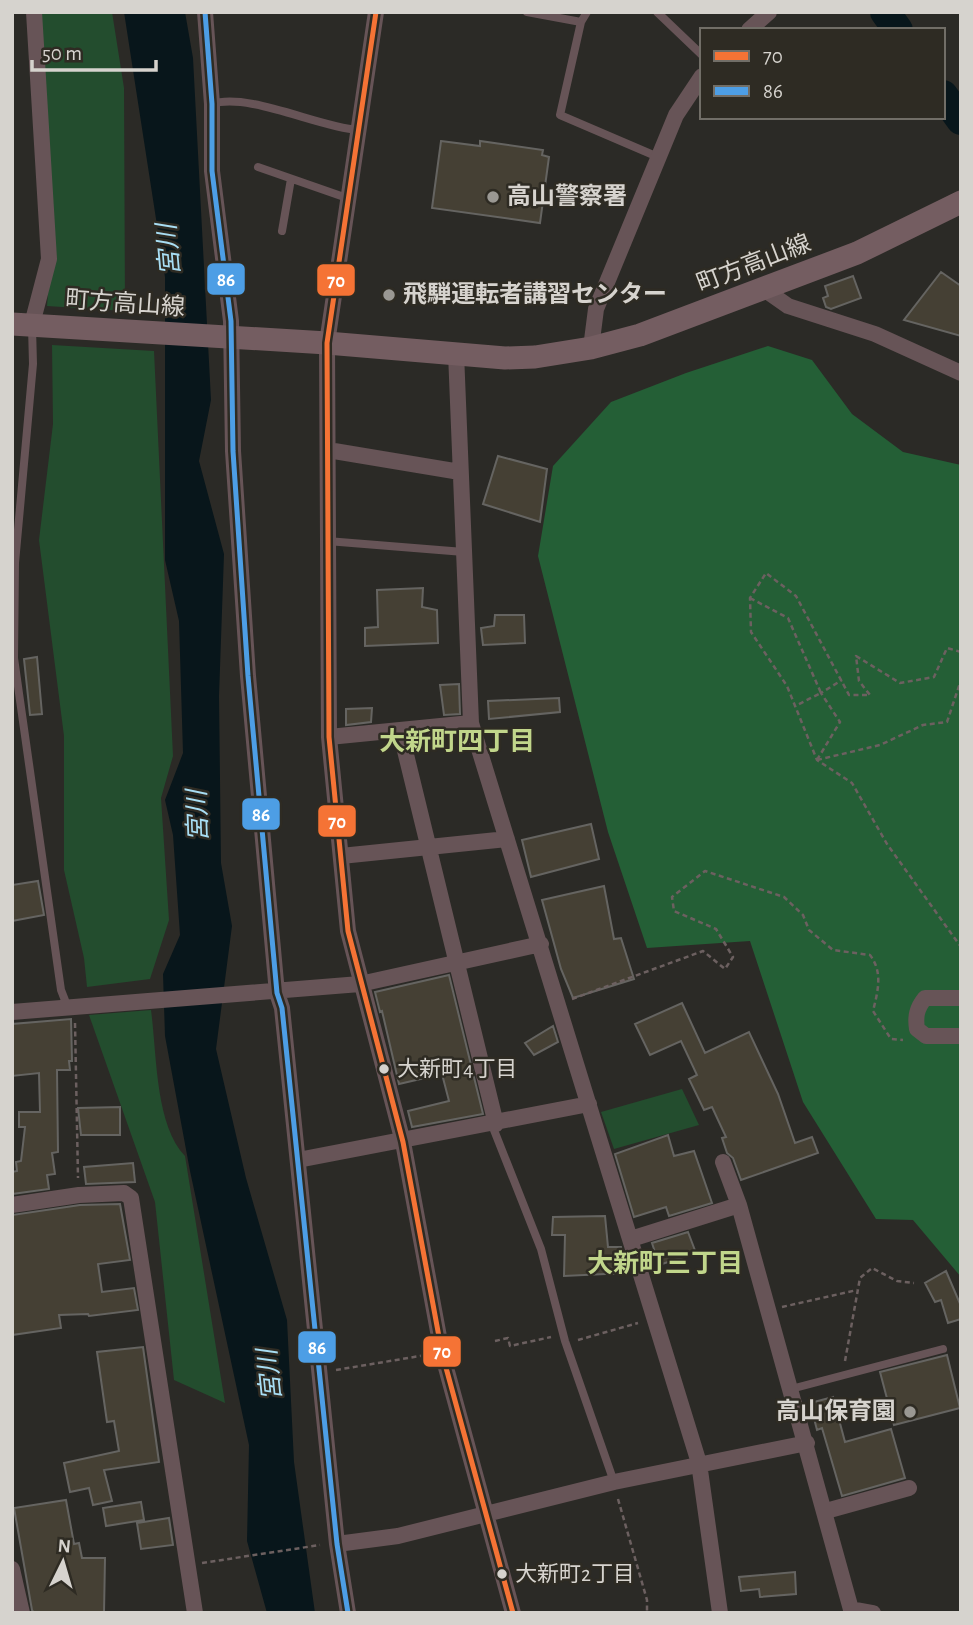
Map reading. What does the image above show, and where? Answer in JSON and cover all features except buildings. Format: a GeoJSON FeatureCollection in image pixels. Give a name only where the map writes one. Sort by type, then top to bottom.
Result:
{"type":"FeatureCollection","features":[{"type":"Feature","properties":{"kind":"main road","name":"町方高山線"},"geometry":{"type":"LineString","coordinates":[[30,324],[535,357],[591,348],[640,335],[857,253],[959,203]]}},
{"type":"Feature","properties":{"kind":"street"},"geometry":{"type":"LineString","coordinates":[[30,324],[49,259],[34,12]]}},
{"type":"Feature","properties":{"kind":"street"},"geometry":{"type":"LineString","coordinates":[[205,12],[212,104],[212,171],[228,337],[240,551],[272,993],[282,1008],[333,1544],[348,1613]]}},
{"type":"Feature","properties":{"kind":"street"},"geometry":{"type":"LineString","coordinates":[[751,28],[769,12]]}},
{"type":"Feature","properties":{"kind":"street"},"geometry":{"type":"LineString","coordinates":[[373,13],[327,343],[329,737],[348,931],[403,1142],[442,1353],[513,1613]]}},
{"type":"Feature","properties":{"kind":"street"},"geometry":{"type":"LineString","coordinates":[[591,348],[596,309],[684,99],[700,79]]}},
{"type":"Feature","properties":{"kind":"street"},"geometry":{"type":"LineString","coordinates":[[764,289],[788,306],[875,334],[961,373]]}},
{"type":"Feature","properties":{"kind":"street"},"geometry":{"type":"LineString","coordinates":[[456,353],[471,723],[699,1463],[720,1613]]}},
{"type":"Feature","properties":{"kind":"street"},"geometry":{"type":"LineString","coordinates":[[328,450],[460,472]]}},
{"type":"Feature","properties":{"kind":"street"},"geometry":{"type":"LineString","coordinates":[[329,737],[471,723]]}},
{"type":"Feature","properties":{"kind":"street"},"geometry":{"type":"LineString","coordinates":[[400,730],[494,1124]]}},
{"type":"Feature","properties":{"kind":"street"},"geometry":{"type":"LineString","coordinates":[[341,856],[507,839]]}},
{"type":"Feature","properties":{"kind":"street"},"geometry":{"type":"LineString","coordinates":[[12,1012],[360,984],[541,944]]}},
{"type":"Feature","properties":{"kind":"street"},"geometry":{"type":"LineString","coordinates":[[961,998],[925,998],[918,1006],[916,1019],[917,1029],[926,1036],[961,1036]]}},
{"type":"Feature","properties":{"kind":"street"},"geometry":{"type":"LineString","coordinates":[[298,1160],[403,1142],[589,1104]]}},
{"type":"Feature","properties":{"kind":"street"},"geometry":{"type":"LineString","coordinates":[[723,1162],[739,1205],[852,1611],[873,1613]]}},
{"type":"Feature","properties":{"kind":"street"},"geometry":{"type":"LineString","coordinates":[[12,1205],[79,1195],[124,1193],[131,1198],[195,1613]]}},
{"type":"Feature","properties":{"kind":"street"},"geometry":{"type":"LineString","coordinates":[[631,1239],[739,1205]]}},
{"type":"Feature","properties":{"kind":"street"},"geometry":{"type":"LineString","coordinates":[[333,1544],[398,1536],[485,1512],[614,1482],[807,1443]]}},
{"type":"Feature","properties":{"kind":"street"},"geometry":{"type":"LineString","coordinates":[[826,1511],[909,1488]]}},
{"type":"Feature","properties":{"kind":"street"},"geometry":{"type":"LineString","coordinates":[[12,1569],[22,1613]]}},
{"type":"Feature","properties":{"kind":"lane"},"geometry":{"type":"LineString","coordinates":[[527,12],[581,22]]}},
{"type":"Feature","properties":{"kind":"lane"},"geometry":{"type":"LineString","coordinates":[[587,12],[581,22],[560,115],[659,157]]}},
{"type":"Feature","properties":{"kind":"lane"},"geometry":{"type":"LineString","coordinates":[[657,12],[700,53]]}},
{"type":"Feature","properties":{"kind":"lane"},"geometry":{"type":"LineString","coordinates":[[212,104],[222,101],[251,105],[358,130]]}},
{"type":"Feature","properties":{"kind":"lane"},"geometry":{"type":"LineString","coordinates":[[258,167],[347,198]]}},
{"type":"Feature","properties":{"kind":"lane"},"geometry":{"type":"LineString","coordinates":[[282,231],[291,178]]}},
{"type":"Feature","properties":{"kind":"lane"},"geometry":{"type":"LineString","coordinates":[[30,324],[33,364],[14,590],[15,658],[19,706],[61,990],[75,1008]]}},
{"type":"Feature","properties":{"kind":"lane"},"geometry":{"type":"LineString","coordinates":[[327,541],[464,552]]}},
{"type":"Feature","properties":{"kind":"lane"},"geometry":{"type":"LineString","coordinates":[[494,1124],[548,1269],[564,1338],[614,1482]]}},
{"type":"Feature","properties":{"kind":"lane"},"geometry":{"type":"LineString","coordinates":[[791,1389],[943,1349]]}},
{"type":"Feature","properties":{"kind":"path"},"geometry":{"type":"LineString","coordinates":[[961,652],[947,648],[934,677],[900,683],[856,656],[859,681],[870,695],[849,695],[796,596],[766,573],[750,598],[751,632],[787,686],[817,760],[852,783],[887,844],[961,947]]}},
{"type":"Feature","properties":{"kind":"path"},"geometry":{"type":"LineString","coordinates":[[750,598],[788,618],[821,693],[840,722],[817,760]]}},
{"type":"Feature","properties":{"kind":"path"},"geometry":{"type":"LineString","coordinates":[[795,706],[842,680]]}},
{"type":"Feature","properties":{"kind":"path"},"geometry":{"type":"LineString","coordinates":[[817,760],[880,745],[923,725],[947,722],[961,680]]}},
{"type":"Feature","properties":{"kind":"path"},"geometry":{"type":"LineString","coordinates":[[559,1004],[703,951],[725,969],[733,957],[716,929],[674,911],[672,897],[705,872],[784,897],[803,915],[808,930],[833,950],[870,955],[877,965],[878,988],[873,1010],[891,1039],[926,1036]]}},
{"type":"Feature","properties":{"kind":"path"},"geometry":{"type":"LineString","coordinates":[[75,1008],[79,1195]]}},
{"type":"Feature","properties":{"kind":"path"},"geometry":{"type":"LineString","coordinates":[[843,1375],[860,1278],[872,1268],[897,1281],[914,1283]]}},
{"type":"Feature","properties":{"kind":"path"},"geometry":{"type":"LineString","coordinates":[[769,1311],[857,1290]]}},
{"type":"Feature","properties":{"kind":"path"},"geometry":{"type":"LineString","coordinates":[[495,1341],[508,1338],[510,1346],[564,1338],[572,1342],[655,1318]]}},
{"type":"Feature","properties":{"kind":"path"},"geometry":{"type":"LineString","coordinates":[[318,1373],[442,1353]]}},
{"type":"Feature","properties":{"kind":"path"},"geometry":{"type":"LineString","coordinates":[[614,1482],[647,1600],[647,1613]]}},
{"type":"Feature","properties":{"kind":"path"},"geometry":{"type":"LineString","coordinates":[[198,1564],[333,1544]]}},
{"type":"Feature","properties":{"kind":"green space"},"geometry":{"type":"Polygon","coordinates":[[[39,12],[112,12],[124,88],[125,311],[47,306],[49,281],[39,12]]]}},
{"type":"Feature","properties":{"kind":"green space"},"geometry":{"type":"Polygon","coordinates":[[[52,345],[154,351],[173,756],[161,798],[169,920],[150,979],[87,987],[84,958],[64,870],[64,736],[39,540],[53,424],[52,345]]]}},
{"type":"Feature","properties":{"kind":"green space"},"geometry":{"type":"Polygon","coordinates":[[[768,346],[812,360],[852,414],[903,452],[961,465],[961,1277],[913,1220],[876,1219],[803,1102],[750,941],[647,948],[608,832],[538,556],[553,466],[611,402],[686,373],[768,346]]]}},
{"type":"Feature","properties":{"kind":"green space"},"geometry":{"type":"Polygon","coordinates":[[[151,1010],[159,1088],[168,1126],[175,1143],[185,1156],[225,1403],[174,1380],[155,1202],[89,1015],[151,1010]]]}},
{"type":"Feature","properties":{"kind":"green space"},"geometry":{"type":"Polygon","coordinates":[[[682,1089],[699,1125],[614,1149],[601,1112],[682,1089]]]}},
{"type":"Feature","properties":{"kind":"water","name":"宮川"},"geometry":{"type":"Polygon","coordinates":[[[124,12],[185,12],[193,58],[211,400],[199,461],[224,554],[219,696],[221,863],[232,926],[216,1049],[246,1178],[287,1320],[294,1462],[315,1613],[267,1613],[247,1541],[249,1445],[190,1171],[165,1036],[163,974],[180,935],[173,835],[165,800],[183,753],[179,621],[165,560],[165,277],[124,12]]]}},
{"type":"Feature","properties":{"kind":"waterway"},"geometry":{"type":"LineString","coordinates":[[885,12],[897,28]]}},
{"type":"Feature","properties":{"kind":"waterway"},"geometry":{"type":"LineString","coordinates":[[945,98],[961,120]]}},
{"type":"Feature","properties":{"kind":"transit line","name":"86"},"geometry":{"type":"LineString","coordinates":[[205,12],[212,104],[212,171],[231,321],[233,451],[248,676],[277,993],[282,1008],[337,1544],[348,1613]]}},
{"type":"Feature","properties":{"kind":"transit line","name":"70"},"geometry":{"type":"LineString","coordinates":[[376,12],[327,343],[329,737],[348,931],[403,1142],[442,1353],[513,1613]]}},
{"type":"Feature","properties":{"kind":"place","name":"高山警察署"},"geometry":{"type":"Point","coordinates":[493,197]}},
{"type":"Feature","properties":{"kind":"place","name":"飛騨運転者講習センター"},"geometry":{"type":"Point","coordinates":[389,295]}},
{"type":"Feature","properties":{"kind":"place","name":"大新町4丁目"},"geometry":{"type":"Point","coordinates":[384,1069]}},
{"type":"Feature","properties":{"kind":"place","name":"高山保育園"},"geometry":{"type":"Point","coordinates":[910,1412]}},
{"type":"Feature","properties":{"kind":"place","name":"大新町2丁目"},"geometry":{"type":"Point","coordinates":[502,1574]}},
{"type":"Feature","properties":{"kind":"district","name":"大新町四丁目"},"geometry":{"type":"Point","coordinates":[457,742]}},
{"type":"Feature","properties":{"kind":"district","name":"大新町三丁目"},"geometry":{"type":"Point","coordinates":[665,1264]}}]}
